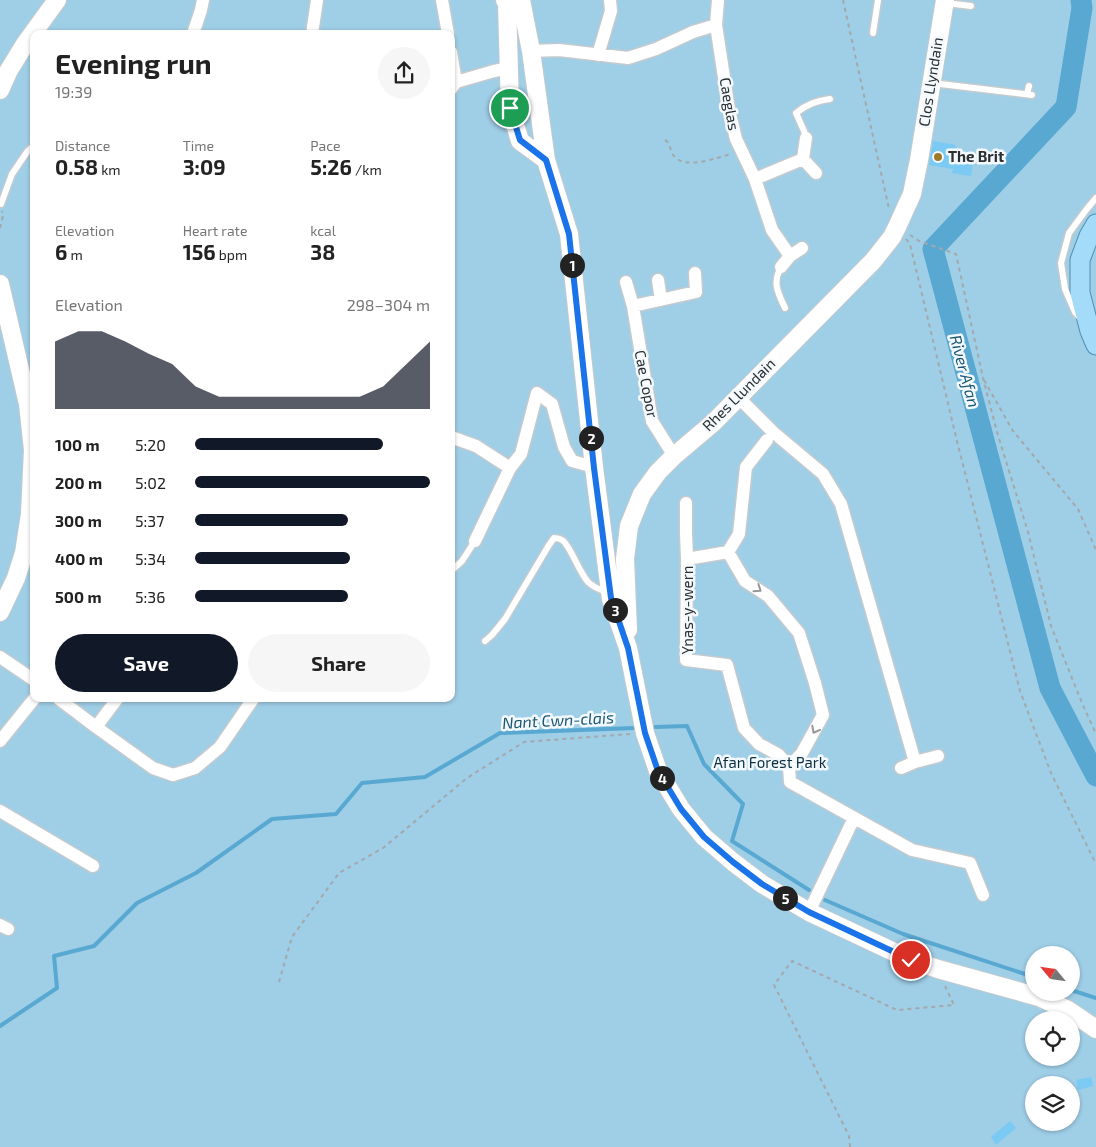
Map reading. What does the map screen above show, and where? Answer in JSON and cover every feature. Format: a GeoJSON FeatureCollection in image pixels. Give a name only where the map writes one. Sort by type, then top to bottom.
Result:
{"type":"FeatureCollection","features":[{"type":"Feature","properties":{"kind":"main road"},"geometry":{"type":"LineString","coordinates":[[1093,338],[1080,294],[1080,260],[1089,236],[1096,224]]}},
{"type":"Feature","properties":{"kind":"street"},"geometry":{"type":"LineString","coordinates":[[194,30],[204,0]]}},
{"type":"Feature","properties":{"kind":"street"},"geometry":{"type":"LineString","coordinates":[[313,30],[317,0]]}},
{"type":"Feature","properties":{"kind":"street"},"geometry":{"type":"LineString","coordinates":[[442,0],[447,30]]}},
{"type":"Feature","properties":{"kind":"street"},"geometry":{"type":"LineString","coordinates":[[505,0],[510,108],[520,140],[546,160]]}},
{"type":"Feature","properties":{"kind":"street"},"geometry":{"type":"LineString","coordinates":[[521,0],[531,51],[546,160],[569,234],[594,468],[611,598],[628,648],[645,733],[658,771],[681,809],[704,837],[762,884],[809,912],[911,960],[1039,997],[1068,1010],[1096,1029]]}},
{"type":"Feature","properties":{"kind":"street"},"geometry":{"type":"LineString","coordinates":[[598,55],[611,11],[610,0]]}},
{"type":"Feature","properties":{"kind":"street","name":"Caeglas"},"geometry":{"type":"LineString","coordinates":[[718,0],[716,25],[729,110],[736,139],[755,179],[772,230],[790,256]]}},
{"type":"Feature","properties":{"kind":"street"},"geometry":{"type":"LineString","coordinates":[[34,30],[51,2]]}},
{"type":"Feature","properties":{"kind":"street","name":"Clos Llyndain"},"geometry":{"type":"LineString","coordinates":[[918,165],[930,83],[945,2]]}},
{"type":"Feature","properties":{"kind":"street"},"geometry":{"type":"LineString","coordinates":[[531,51],[559,50],[628,58],[656,49],[693,32],[716,25]]}},
{"type":"Feature","properties":{"kind":"street"},"geometry":{"type":"LineString","coordinates":[[0,90],[9,70],[30,36]]}},
{"type":"Feature","properties":{"kind":"street"},"geometry":{"type":"LineString","coordinates":[[455,86],[494,71],[509,68]]}},
{"type":"Feature","properties":{"kind":"street"},"geometry":{"type":"LineString","coordinates":[[803,159],[806,138]]}},
{"type":"Feature","properties":{"kind":"street"},"geometry":{"type":"LineString","coordinates":[[803,159],[816,173]]}},
{"type":"Feature","properties":{"kind":"street"},"geometry":{"type":"LineString","coordinates":[[755,179],[803,159]]}},
{"type":"Feature","properties":{"kind":"street","name":"Rhes Llundain"},"geometry":{"type":"LineString","coordinates":[[628,648],[625,559],[629,526],[642,494],[658,472],[713,423],[884,248],[897,227],[912,194],[918,165]]}},
{"type":"Feature","properties":{"kind":"street"},"geometry":{"type":"LineString","coordinates":[[781,267],[790,256],[802,248]]}},
{"type":"Feature","properties":{"kind":"street"},"geometry":{"type":"LineString","coordinates":[[632,306],[696,292],[695,273]]}},
{"type":"Feature","properties":{"kind":"street"},"geometry":{"type":"LineString","coordinates":[[658,280],[661,300]]}},
{"type":"Feature","properties":{"kind":"street","name":"Cae Copor"},"geometry":{"type":"LineString","coordinates":[[626,282],[652,421],[674,456]]}},
{"type":"Feature","properties":{"kind":"street"},"geometry":{"type":"LineString","coordinates":[[0,284],[28,404],[30,422]]}},
{"type":"Feature","properties":{"kind":"street"},"geometry":{"type":"LineString","coordinates":[[475,541],[510,468],[521,454],[537,393],[552,404],[564,446],[572,461],[594,468]]}},
{"type":"Feature","properties":{"kind":"street"},"geometry":{"type":"LineString","coordinates":[[738,397],[773,432],[823,474],[840,504],[915,762]]}},
{"type":"Feature","properties":{"kind":"street"},"geometry":{"type":"LineString","coordinates":[[455,438],[476,446],[510,468]]}},
{"type":"Feature","properties":{"kind":"street"},"geometry":{"type":"LineString","coordinates":[[766,440],[746,467],[739,534],[728,552],[745,581],[768,596],[799,633],[815,683],[823,715],[802,753],[789,767]]}},
{"type":"Feature","properties":{"kind":"street"},"geometry":{"type":"LineString","coordinates":[[686,503],[687,559]]}},
{"type":"Feature","properties":{"kind":"street"},"geometry":{"type":"LineString","coordinates":[[0,612],[16,578],[24,554],[30,514]]}},
{"type":"Feature","properties":{"kind":"street","name":"Ynas-y-wern"},"geometry":{"type":"LineString","coordinates":[[728,552],[687,559],[686,660],[727,665],[744,728],[759,744],[779,756],[789,767],[790,782],[912,850],[970,863],[983,895]]}},
{"type":"Feature","properties":{"kind":"street"},"geometry":{"type":"LineString","coordinates":[[0,657],[30,677]]}},
{"type":"Feature","properties":{"kind":"street"},"geometry":{"type":"LineString","coordinates":[[0,741],[32,702]]}},
{"type":"Feature","properties":{"kind":"street"},"geometry":{"type":"LineString","coordinates":[[62,702],[153,768],[172,775],[195,768],[220,747],[251,702]]}},
{"type":"Feature","properties":{"kind":"street"},"geometry":{"type":"LineString","coordinates":[[96,727],[114,702]]}},
{"type":"Feature","properties":{"kind":"street"},"geometry":{"type":"LineString","coordinates":[[901,768],[938,756]]}},
{"type":"Feature","properties":{"kind":"street"},"geometry":{"type":"LineString","coordinates":[[0,811],[93,866]]}},
{"type":"Feature","properties":{"kind":"street"},"geometry":{"type":"LineString","coordinates":[[809,912],[854,818]]}},
{"type":"Feature","properties":{"kind":"lane"},"geometry":{"type":"LineString","coordinates":[[873,33],[878,0]]}},
{"type":"Feature","properties":{"kind":"lane"},"geometry":{"type":"LineString","coordinates":[[945,2],[971,6]]}},
{"type":"Feature","properties":{"kind":"lane"},"geometry":{"type":"LineString","coordinates":[[930,83],[1030,95],[1029,86]]}},
{"type":"Feature","properties":{"kind":"lane"},"geometry":{"type":"LineString","coordinates":[[806,138],[796,113],[816,101],[830,99]]}},
{"type":"Feature","properties":{"kind":"lane"},"geometry":{"type":"LineString","coordinates":[[1,204],[12,174],[30,149]]}},
{"type":"Feature","properties":{"kind":"lane"},"geometry":{"type":"LineString","coordinates":[[1093,338],[1075,312],[1065,290],[1061,262],[1069,233],[1096,198]]}},
{"type":"Feature","properties":{"kind":"lane"},"geometry":{"type":"LineString","coordinates":[[781,267],[777,274],[776,289],[785,308]]}},
{"type":"Feature","properties":{"kind":"lane"},"geometry":{"type":"LineString","coordinates":[[485,641],[505,619],[554,538],[561,539],[566,543],[587,581],[597,589],[611,593]]}},
{"type":"Feature","properties":{"kind":"lane"},"geometry":{"type":"LineString","coordinates":[[455,567],[462,561],[475,541]]}},
{"type":"Feature","properties":{"kind":"path"},"geometry":{"type":"LineString","coordinates":[[843,0],[888,208],[897,227],[910,244],[1020,691],[1051,773],[1096,864]]}},
{"type":"Feature","properties":{"kind":"path"},"geometry":{"type":"LineString","coordinates":[[665,140],[669,142],[676,158],[691,164],[741,150]]}},
{"type":"Feature","properties":{"kind":"path"},"geometry":{"type":"LineString","coordinates":[[0,228],[3,216],[1,204]]}},
{"type":"Feature","properties":{"kind":"path"},"geometry":{"type":"LineString","coordinates":[[919,241],[956,254],[983,378],[997,432],[1028,532],[1051,626],[1096,734]]}},
{"type":"Feature","properties":{"kind":"path"},"geometry":{"type":"LineString","coordinates":[[983,378],[1013,431],[1078,509],[1096,550]]}},
{"type":"Feature","properties":{"kind":"path"},"geometry":{"type":"LineString","coordinates":[[279,982],[292,937],[339,873],[383,848],[467,778],[524,742],[645,733]]}},
{"type":"Feature","properties":{"kind":"path"},"geometry":{"type":"LineString","coordinates":[[850,1147],[849,1136],[774,985],[792,961],[897,1010],[954,1005],[938,969]]}},
{"type":"Feature","properties":{"kind":"green space","name":"Afan Forest Park"},"geometry":{"type":"Polygon","coordinates":[[[0,0],[1096,0],[1096,1147],[0,1147],[0,0]]]}},
{"type":"Feature","properties":{"kind":"building"},"geometry":{"type":"Polygon","coordinates":[[[933,141],[956,145],[954,159],[973,162],[971,176],[952,173],[953,169],[929,165],[933,141]]]}},
{"type":"Feature","properties":{"kind":"building"},"geometry":{"type":"Polygon","coordinates":[[[1091,1077],[1093,1086],[1080,1089],[1080,1079],[1091,1077]]]}},
{"type":"Feature","properties":{"kind":"building"},"geometry":{"type":"Polygon","coordinates":[[[1010,1121],[1016,1128],[996,1145],[991,1137],[1010,1121]]]}},
{"type":"Feature","properties":{"kind":"waterway","name":"River Afan"},"geometry":{"type":"LineString","coordinates":[[1081,0],[1082,8],[1066,107],[933,249],[1050,688],[1096,776]]}},
{"type":"Feature","properties":{"kind":"waterway","name":"Nant Cwn-clais"},"geometry":{"type":"LineString","coordinates":[[655,727],[687,726],[704,764],[743,804],[732,841],[809,890]]}},
{"type":"Feature","properties":{"kind":"waterway","name":"Nant Cwn-clais"},"geometry":{"type":"LineString","coordinates":[[0,1026],[57,988],[54,956],[94,946],[137,903],[196,873],[272,819],[336,814],[362,783],[425,777],[500,733],[634,728]]}},
{"type":"Feature","properties":{"kind":"waterway","name":"Nant Cwn-clais"},"geometry":{"type":"LineString","coordinates":[[825,900],[903,934],[1025,974]]}},
{"type":"Feature","properties":{"kind":"waterway","name":"Nant Cwn-clais"},"geometry":{"type":"LineString","coordinates":[[1080,993],[1096,998]]}},
{"type":"Feature","properties":{"kind":"place","name":"The Brit"},"geometry":{"type":"Point","coordinates":[938,157]}},
{"type":"Feature","properties":{"kind":"route"},"geometry":{"type":"LineString","coordinates":[[510,108],[520,140],[546,160],[569,234],[594,468],[611,598],[628,648],[645,733],[658,771],[681,809],[704,837],[762,884],[809,912],[911,960]]}}]}
